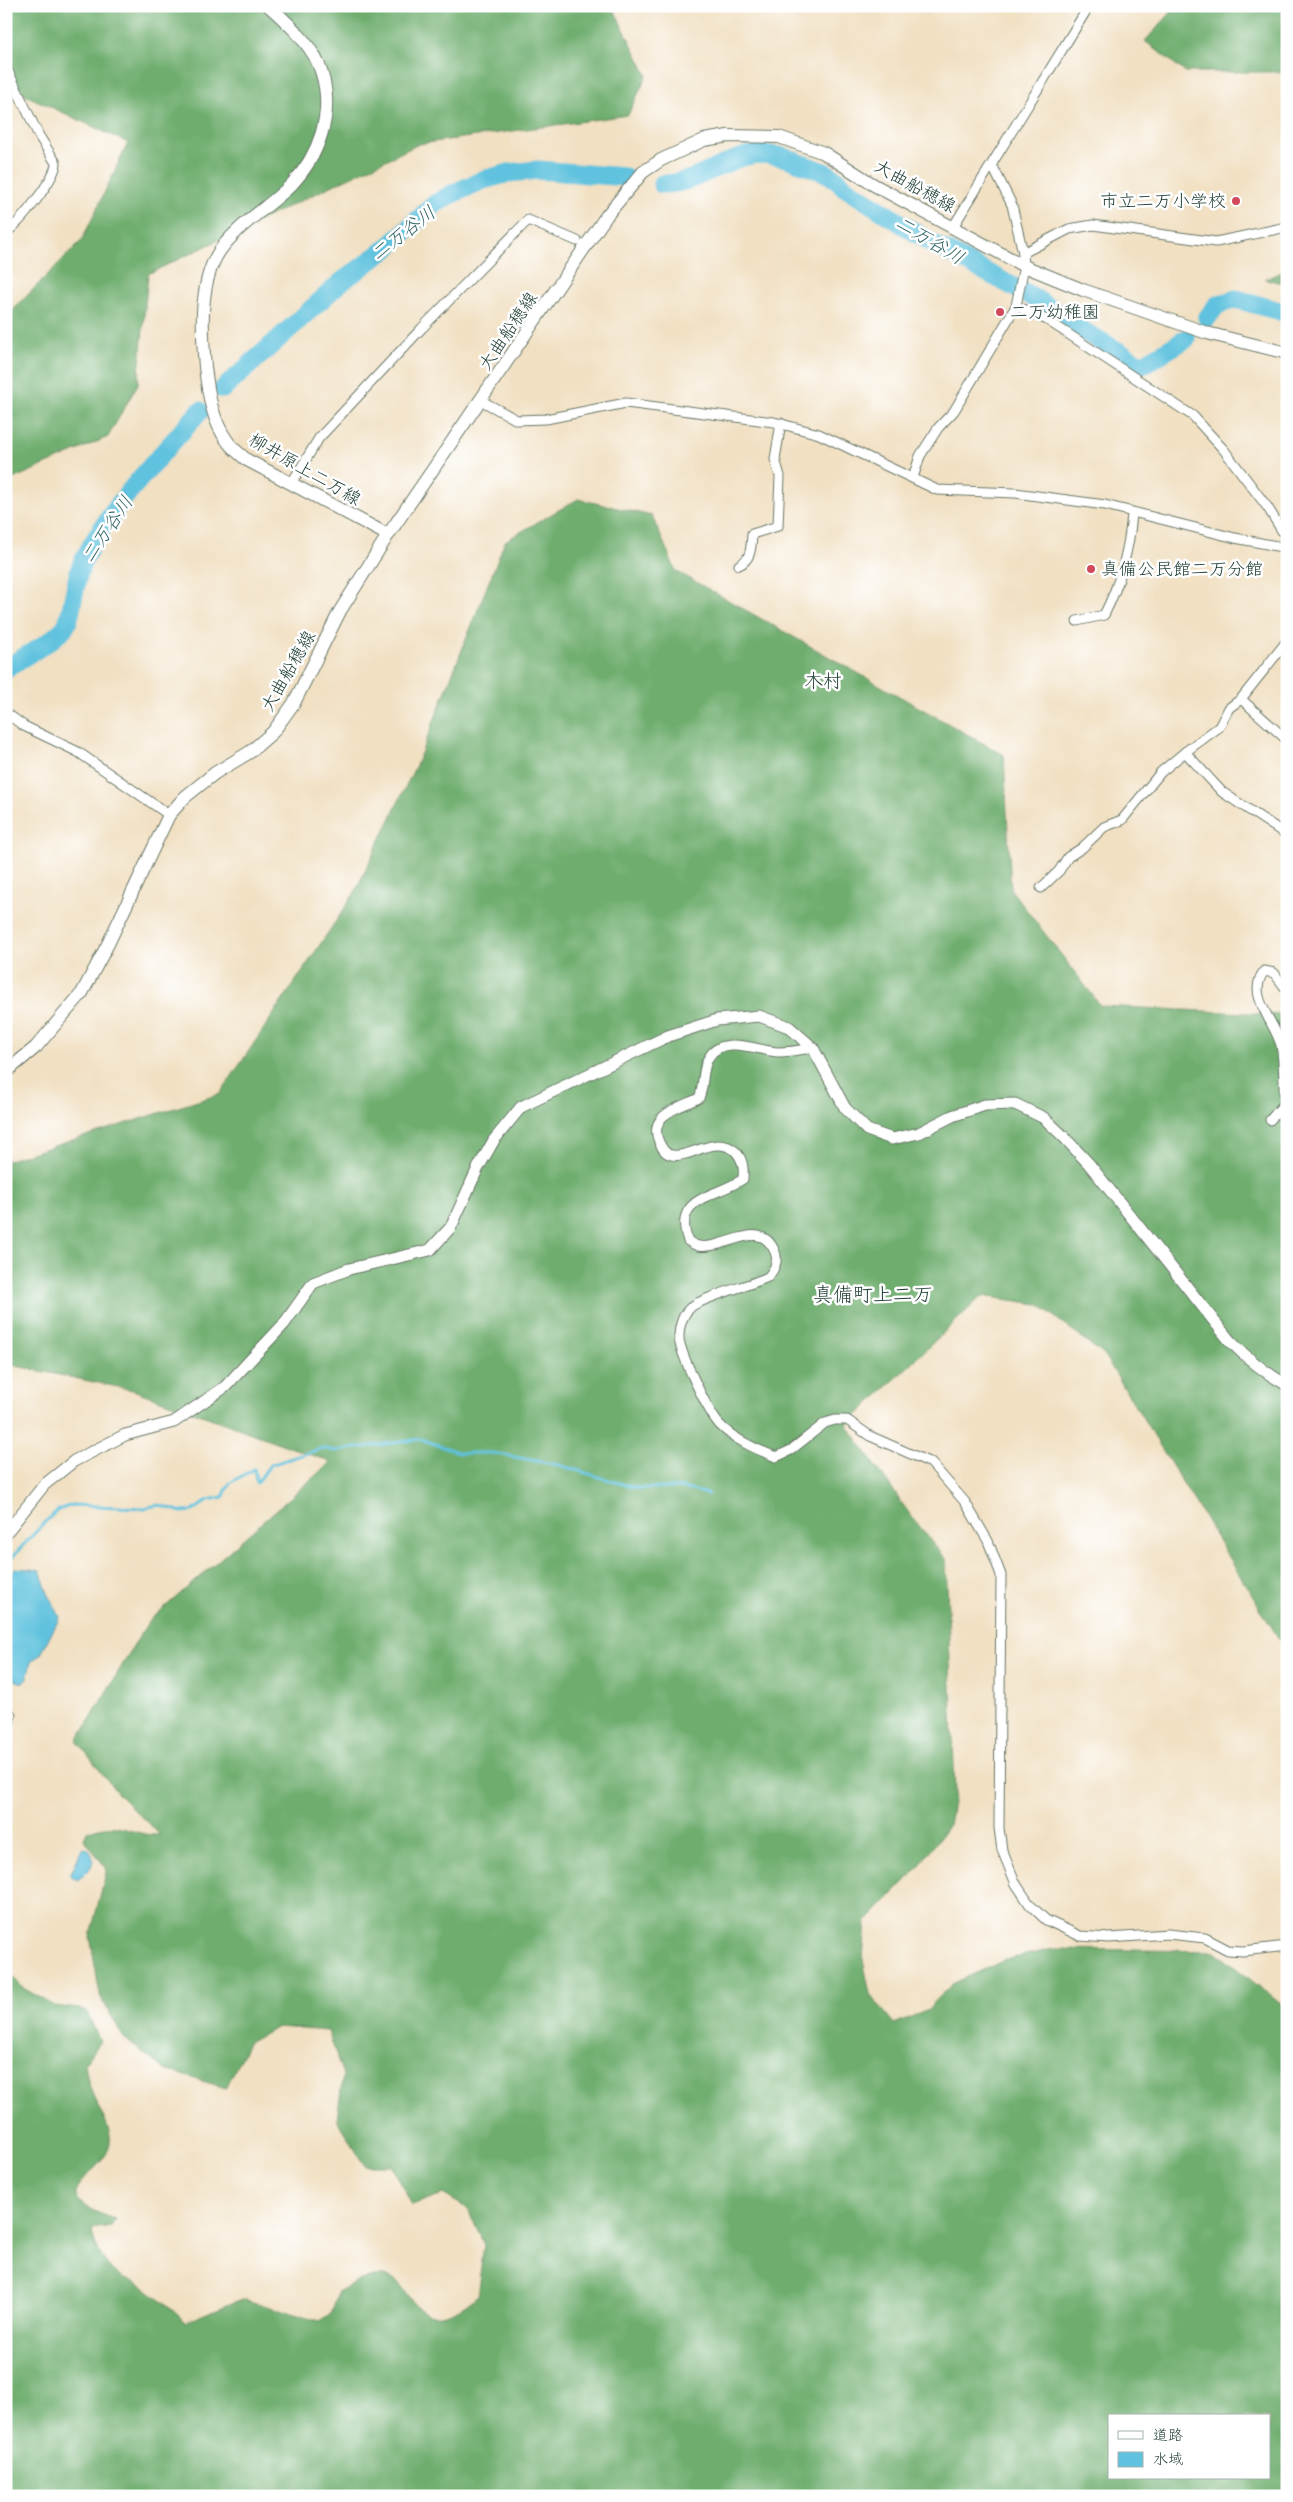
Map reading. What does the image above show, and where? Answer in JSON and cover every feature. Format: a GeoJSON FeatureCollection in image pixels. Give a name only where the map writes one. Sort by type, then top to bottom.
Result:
{"type":"FeatureCollection","features":[{"type":"Feature","properties":{"kind":"main road","name":"柳井原上二万線"},"geometry":{"type":"LineString","coordinates":[[269,6],[308,46],[322,73],[327,106],[322,134],[312,158],[291,184],[217,254],[208,276],[204,316],[208,394],[215,417],[228,442],[247,460],[388,535]]}},
{"type":"Feature","properties":{"kind":"main road","name":"大曲船穂線"},"geometry":{"type":"LineString","coordinates":[[6,1072],[36,1047],[82,993],[108,944],[169,815],[186,797],[215,772],[250,752],[273,732],[294,703],[340,611],[388,535],[482,401],[607,215],[625,191],[643,172],[661,160],[704,140],[752,135],[779,137],[824,153],[874,185],[953,227],[1083,290],[1207,333],[1287,353]]}},
{"type":"Feature","properties":{"kind":"street"},"geometry":{"type":"LineString","coordinates":[[953,227],[1089,6]]}},
{"type":"Feature","properties":{"kind":"street"},"geometry":{"type":"LineString","coordinates":[[6,67],[39,136],[56,163],[54,173],[26,215],[6,232]]}},
{"type":"Feature","properties":{"kind":"street"},"geometry":{"type":"LineString","coordinates":[[913,478],[920,456],[938,428],[954,411],[1016,306],[1023,260],[1012,205],[992,165]]}},
{"type":"Feature","properties":{"kind":"street"},"geometry":{"type":"LineString","coordinates":[[290,484],[319,438],[422,328],[528,220],[577,242]]}},
{"type":"Feature","properties":{"kind":"street"},"geometry":{"type":"LineString","coordinates":[[1023,260],[1069,229],[1093,225],[1216,242],[1287,226]]}},
{"type":"Feature","properties":{"kind":"street"},"geometry":{"type":"LineString","coordinates":[[1016,306],[1047,320],[1193,416],[1224,450],[1263,501],[1287,539]]}},
{"type":"Feature","properties":{"kind":"street"},"geometry":{"type":"LineString","coordinates":[[482,401],[518,420],[546,419],[626,403],[781,423],[818,434],[937,490],[1014,493],[1105,506],[1132,514],[1287,548]]}},
{"type":"Feature","properties":{"kind":"street"},"geometry":{"type":"LineString","coordinates":[[739,565],[746,562],[750,553],[752,534],[778,526],[780,476],[775,459],[781,423]]}},
{"type":"Feature","properties":{"kind":"street"},"geometry":{"type":"LineString","coordinates":[[1078,621],[1104,615],[1116,592],[1124,568],[1132,514]]}},
{"type":"Feature","properties":{"kind":"street"},"geometry":{"type":"LineString","coordinates":[[1041,888],[1059,871],[1068,857],[1082,848],[1104,827],[1122,820],[1161,772],[1218,727],[1229,708],[1241,699],[1287,641]]}},
{"type":"Feature","properties":{"kind":"street"},"geometry":{"type":"LineString","coordinates":[[1241,699],[1287,740]]}},
{"type":"Feature","properties":{"kind":"street"},"geometry":{"type":"LineString","coordinates":[[6,713],[24,726],[78,752],[169,815]]}},
{"type":"Feature","properties":{"kind":"street"},"geometry":{"type":"LineString","coordinates":[[1185,752],[1222,792],[1287,835]]}},
{"type":"Feature","properties":{"kind":"street"},"geometry":{"type":"LineString","coordinates":[[1270,1120],[1285,1103],[1285,1073],[1280,1044],[1258,995],[1258,980],[1264,971],[1274,973],[1287,990]]}},
{"type":"Feature","properties":{"kind":"street"},"geometry":{"type":"LineString","coordinates":[[6,1533],[44,1485],[74,1461],[124,1435],[174,1422],[225,1387],[284,1324],[313,1283],[349,1270],[430,1250],[451,1227],[478,1168],[494,1140],[521,1107],[668,1036],[717,1020],[759,1016],[789,1026],[813,1048],[845,1108],[867,1130],[892,1139],[919,1132],[952,1116],[984,1105],[1015,1104],[1044,1118],[1089,1164],[1230,1341],[1258,1366],[1287,1385]]}},
{"type":"Feature","properties":{"kind":"street"},"geometry":{"type":"LineString","coordinates":[[813,1048],[778,1052],[728,1045],[717,1049],[709,1057],[704,1070],[704,1086],[699,1098],[662,1116],[658,1124],[656,1136],[662,1150],[671,1155],[682,1155],[709,1146],[722,1146],[732,1148],[740,1156],[744,1169],[744,1179],[732,1187],[695,1202],[687,1208],[683,1220],[688,1241],[699,1246],[758,1235],[770,1242],[776,1255],[775,1268],[768,1277],[690,1307],[682,1321],[678,1336],[681,1350],[701,1393],[720,1425],[750,1445],[776,1457],[791,1450],[825,1423],[834,1420],[847,1420],[870,1436],[931,1463],[964,1502],[988,1541],[1001,1575],[999,1828],[1002,1850],[1016,1884],[1030,1905],[1046,1920],[1080,1936],[1109,1938],[1168,1934],[1205,1938],[1228,1950],[1243,1951],[1287,1946]]}},
{"type":"Feature","properties":{"kind":"street"},"geometry":{"type":"LineString","coordinates":[[6,1708],[11,1715],[6,1738]]}},
{"type":"Feature","properties":{"kind":"green space"},"geometry":{"type":"Polygon","coordinates":[[[6,6],[612,6],[647,75],[628,115],[419,144],[148,274],[138,384],[108,437],[6,482],[6,317],[82,240],[128,143],[6,86],[6,6]]]}},
{"type":"Feature","properties":{"kind":"green space"},"geometry":{"type":"Polygon","coordinates":[[[1177,6],[1287,6],[1287,72],[1185,72],[1145,41],[1177,6]]]}},
{"type":"Feature","properties":{"kind":"green space"},"geometry":{"type":"Polygon","coordinates":[[[1287,270],[1287,284],[1265,279],[1287,270]]]}},
{"type":"Feature","properties":{"kind":"green space"},"geometry":{"type":"Polygon","coordinates":[[[578,499],[652,516],[676,571],[1004,755],[1011,890],[1101,1006],[1287,1015],[1287,1652],[1104,1355],[1038,1304],[982,1296],[847,1425],[911,1516],[946,1559],[955,1791],[949,1825],[917,1869],[866,1922],[863,1960],[870,1994],[894,2024],[926,2011],[952,1984],[1005,1960],[1053,1949],[1215,1951],[1287,2009],[1287,2496],[6,2496],[6,1970],[23,1988],[55,2006],[86,2010],[100,2041],[85,2063],[89,2086],[105,2119],[110,2136],[108,2150],[76,2190],[78,2199],[90,2209],[115,2219],[111,2226],[92,2229],[98,2250],[111,2269],[122,2278],[140,2284],[164,2302],[185,2322],[242,2299],[319,2321],[332,2313],[338,2291],[376,2276],[394,2279],[415,2305],[431,2314],[447,2314],[455,2311],[477,2296],[484,2245],[468,2209],[443,2194],[412,2205],[392,2166],[365,2166],[337,2120],[343,2075],[328,2031],[278,2027],[248,2043],[226,2088],[165,2070],[124,2038],[100,1996],[90,1936],[107,1869],[84,1839],[87,1832],[107,1827],[160,1835],[119,1795],[77,1741],[148,1622],[331,1462],[133,1390],[6,1364],[6,1161],[220,1094],[354,894],[418,761],[505,541],[578,499]]]}},
{"type":"Feature","properties":{"kind":"water"},"geometry":{"type":"Polygon","coordinates":[[[15,1568],[40,1570],[47,1591],[60,1617],[41,1654],[31,1662],[27,1679],[23,1683],[6,1677],[6,1580],[15,1568]]]}},
{"type":"Feature","properties":{"kind":"water"},"geometry":{"type":"Polygon","coordinates":[[[87,1848],[93,1857],[93,1862],[89,1870],[77,1880],[70,1875],[82,1849],[87,1848]]]}},
{"type":"Feature","properties":{"kind":"waterway","name":"二万谷川"},"geometry":{"type":"LineString","coordinates":[[662,184],[688,180],[736,159],[748,156],[767,154],[783,157],[831,176],[844,187],[935,245],[1033,297],[1085,332],[1142,365],[1186,339]]}},
{"type":"Feature","properties":{"kind":"waterway","name":"二万谷川"},"geometry":{"type":"LineString","coordinates":[[223,389],[340,283],[386,249],[435,204],[452,194],[483,180],[509,173],[538,170],[625,177]]}},
{"type":"Feature","properties":{"kind":"waterway","name":"二万谷川"},"geometry":{"type":"LineString","coordinates":[[1207,318],[1217,305],[1236,299],[1287,313]]}},
{"type":"Feature","properties":{"kind":"waterway","name":"二万谷川"},"geometry":{"type":"LineString","coordinates":[[6,669],[45,644],[65,627],[70,615],[80,568],[94,541],[121,501],[200,411]]}},
{"type":"Feature","properties":{"kind":"waterway"},"geometry":{"type":"LineString","coordinates":[[6,1567],[14,1555],[58,1510],[72,1505],[144,1508],[159,1505],[182,1512],[193,1511],[208,1500],[223,1497],[230,1483],[254,1469],[257,1483],[270,1465],[323,1448],[335,1451],[421,1439],[460,1453],[493,1453],[559,1465],[636,1488],[682,1488],[708,1494]]}},
{"type":"Feature","properties":{"kind":"place","name":"市立二万小学校"},"geometry":{"type":"Point","coordinates":[1236,201]}},
{"type":"Feature","properties":{"kind":"place","name":"二万幼稚園"},"geometry":{"type":"Point","coordinates":[1000,312]}},
{"type":"Feature","properties":{"kind":"place","name":"真備公民館二万分館"},"geometry":{"type":"Point","coordinates":[1091,569]}},
{"type":"Feature","properties":{"kind":"district","name":"木村"},"geometry":{"type":"Point","coordinates":[823,680]}},
{"type":"Feature","properties":{"kind":"district","name":"真備町上二万"},"geometry":{"type":"Point","coordinates":[873,1294]}}]}
